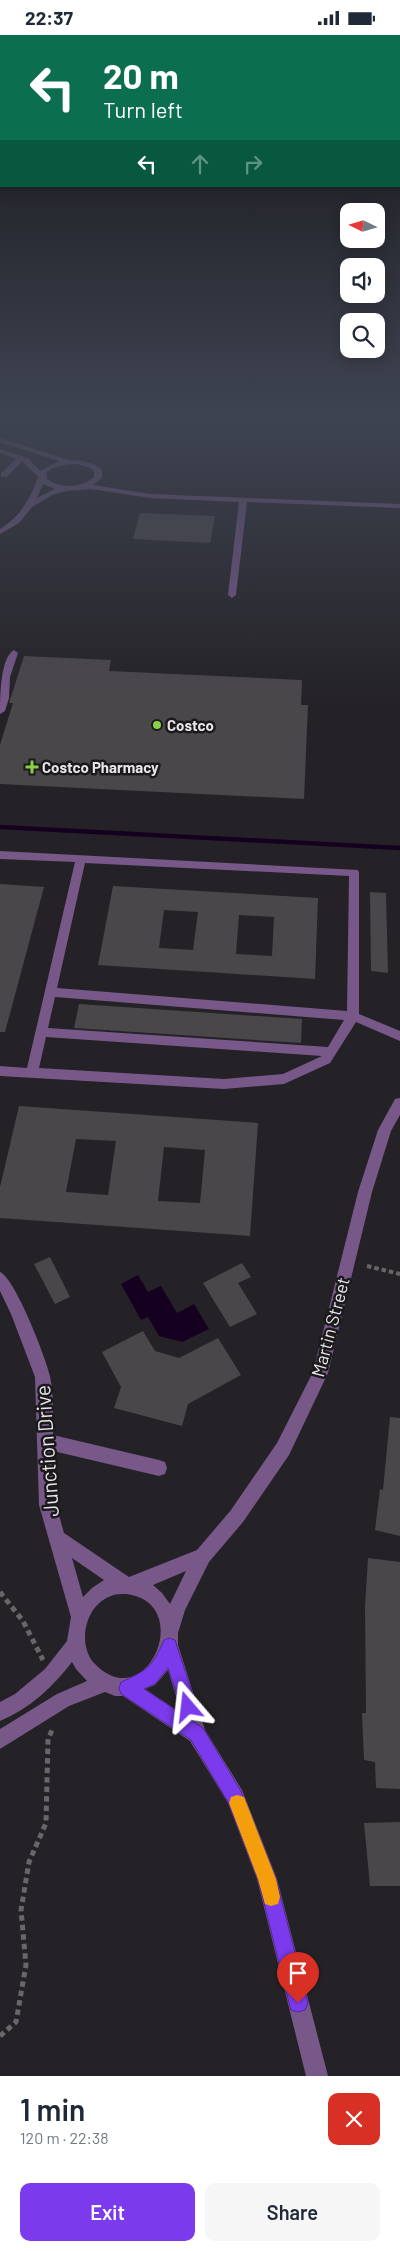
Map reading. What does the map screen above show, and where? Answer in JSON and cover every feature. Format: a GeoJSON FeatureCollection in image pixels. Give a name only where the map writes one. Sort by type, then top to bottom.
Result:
{"type":"FeatureCollection","features":[{"type":"Feature","properties":{"kind":"street"},"geometry":{"type":"LineString","coordinates":[[0,532],[23,514]]}},
{"type":"Feature","properties":{"kind":"street"},"geometry":{"type":"LineString","coordinates":[[232,595],[241,514]]}},
{"type":"Feature","properties":{"kind":"street"},"geometry":{"type":"LineString","coordinates":[[0,711],[4,698],[6,677],[14,653]]}},
{"type":"Feature","properties":{"kind":"street"},"geometry":{"type":"LineString","coordinates":[[0,855],[354,873],[353,1016],[326,1060],[284,1079],[224,1084],[0,1071]]}},
{"type":"Feature","properties":{"kind":"street"},"geometry":{"type":"LineString","coordinates":[[32,1073],[81,858]]}},
{"type":"Feature","properties":{"kind":"street"},"geometry":{"type":"LineString","coordinates":[[50,993],[353,1016],[400,1036]]}},
{"type":"Feature","properties":{"kind":"street"},"geometry":{"type":"LineString","coordinates":[[42,1032],[331,1052]]}},
{"type":"Feature","properties":{"kind":"street","name":"Martin Street"},"geometry":{"type":"LineString","coordinates":[[170,1639],[177,1608],[203,1556],[237,1515],[283,1449],[320,1373],[365,1192],[385,1130],[400,1103]]}},
{"type":"Feature","properties":{"kind":"street","name":"Junction Drive"},"geometry":{"type":"LineString","coordinates":[[0,1279],[12,1297],[43,1379],[47,1509],[52,1528],[58,1539],[80,1617]]}},
{"type":"Feature","properties":{"kind":"street"},"geometry":{"type":"LineString","coordinates":[[46,1441],[159,1468]]}},
{"type":"Feature","properties":{"kind":"street","name":"Junction Drive"},"geometry":{"type":"LineString","coordinates":[[58,1539],[129,1585]]}},
{"type":"Feature","properties":{"kind":"street","name":"Martin Street"},"geometry":{"type":"LineString","coordinates":[[129,1585],[203,1556]]}},
{"type":"Feature","properties":{"kind":"street"},"geometry":{"type":"LineString","coordinates":[[170,1639],[165,1658],[150,1678],[127,1688],[114,1688],[102,1684],[89,1674],[80,1661],[76,1644],[76,1631],[80,1617],[91,1600],[107,1588],[129,1585],[147,1591],[159,1601],[167,1615],[170,1639],[197,1734],[235,1797],[267,1879],[317,2076]]}},
{"type":"Feature","properties":{"kind":"street"},"geometry":{"type":"LineString","coordinates":[[0,1712],[21,1700],[51,1675],[76,1644]]}},
{"type":"Feature","properties":{"kind":"street"},"geometry":{"type":"LineString","coordinates":[[0,1740],[63,1700],[102,1684]]}},
{"type":"Feature","properties":{"kind":"street"},"geometry":{"type":"LineString","coordinates":[[127,1688],[197,1734]]}},
{"type":"Feature","properties":{"kind":"path"},"geometry":{"type":"LineString","coordinates":[[367,1266],[400,1274]]}},
{"type":"Feature","properties":{"kind":"path"},"geometry":{"type":"LineString","coordinates":[[0,1592],[23,1621],[51,1675]]}},
{"type":"Feature","properties":{"kind":"path"},"geometry":{"type":"LineString","coordinates":[[0,2036],[16,2022],[26,1965],[21,1911],[29,1862],[46,1823],[48,1739],[52,1728],[59,1723]]}},
{"type":"Feature","properties":{"kind":"shaded area"},"geometry":{"type":"Polygon","coordinates":[[[138,1275],[148,1292],[161,1286],[177,1313],[194,1304],[209,1329],[182,1342],[159,1336],[148,1317],[141,1320],[121,1284],[138,1275]]]}},
{"type":"Feature","properties":{"kind":"building"},"geometry":{"type":"Polygon","coordinates":[[[140,514],[215,516],[210,543],[133,539],[140,514]]]}},
{"type":"Feature","properties":{"kind":"building","name":"Costco"},"geometry":{"type":"Polygon","coordinates":[[[24,656],[111,660],[109,671],[302,680],[301,705],[308,705],[304,799],[0,784],[0,745],[13,703],[9,703],[24,656]]]}},
{"type":"Feature","properties":{"kind":"building"},"geometry":{"type":"Polygon","coordinates":[[[0,884],[44,887],[5,1032],[0,1032],[0,884]]]}},
{"type":"Feature","properties":{"kind":"building"},"geometry":{"type":"Polygon","coordinates":[[[113,886],[318,898],[315,979],[98,965],[113,886]],[[164,910],[159,948],[193,950],[198,912],[164,910]],[[239,915],[236,954],[272,956],[274,917],[239,915]]]}},
{"type":"Feature","properties":{"kind":"building"},"geometry":{"type":"Polygon","coordinates":[[[370,892],[386,893],[388,973],[371,971],[370,892]]]}},
{"type":"Feature","properties":{"kind":"building"},"geometry":{"type":"Polygon","coordinates":[[[79,1004],[302,1019],[301,1043],[74,1028],[79,1004]]]}},
{"type":"Feature","properties":{"kind":"building"},"geometry":{"type":"Polygon","coordinates":[[[19,1106],[258,1123],[250,1236],[0,1218],[0,1187],[19,1106]],[[76,1139],[66,1192],[108,1195],[116,1141],[76,1139]],[[164,1147],[158,1201],[200,1203],[205,1150],[164,1147]]]}},
{"type":"Feature","properties":{"kind":"building"},"geometry":{"type":"Polygon","coordinates":[[[50,1257],[70,1297],[55,1304],[34,1264],[50,1257]]]}},
{"type":"Feature","properties":{"kind":"building"},"geometry":{"type":"Polygon","coordinates":[[[242,1263],[251,1277],[238,1283],[257,1314],[230,1327],[203,1283],[242,1263]]]}},
{"type":"Feature","properties":{"kind":"building"},"geometry":{"type":"Polygon","coordinates":[[[143,1331],[155,1351],[179,1358],[218,1338],[241,1375],[188,1404],[182,1426],[114,1408],[121,1387],[102,1352],[143,1331]]]}},
{"type":"Feature","properties":{"kind":"building"},"geometry":{"type":"Polygon","coordinates":[[[390,1417],[400,1418],[400,1536],[375,1530],[380,1489],[383,1490],[390,1417]]]}},
{"type":"Feature","properties":{"kind":"building"},"geometry":{"type":"Polygon","coordinates":[[[368,1558],[400,1562],[400,1789],[376,1788],[375,1762],[364,1760],[362,1713],[366,1713],[365,1607],[368,1558]]]}},
{"type":"Feature","properties":{"kind":"building"},"geometry":{"type":"Polygon","coordinates":[[[400,1822],[400,1886],[370,1886],[364,1823],[400,1822]]]}},
{"type":"Feature","properties":{"kind":"waterway"},"geometry":{"type":"LineString","coordinates":[[0,827],[400,848]]}},
{"type":"Feature","properties":{"kind":"slow traffic"},"geometry":{"type":"LineString","coordinates":[[237,1803],[267,1879],[271,1897]]}},
{"type":"Feature","properties":{"kind":"place","name":"Costco"},"geometry":{"type":"Point","coordinates":[157,725]}},
{"type":"Feature","properties":{"kind":"place","name":"Costco Pharmacy"},"geometry":{"type":"Point","coordinates":[32,767]}},
{"type":"Feature","properties":{"kind":"route"},"geometry":{"type":"LineString","coordinates":[[188,1707],[169,1646],[165,1658],[150,1678],[139,1685],[127,1688],[197,1734],[235,1797],[267,1879],[298,2003]]}}]}
